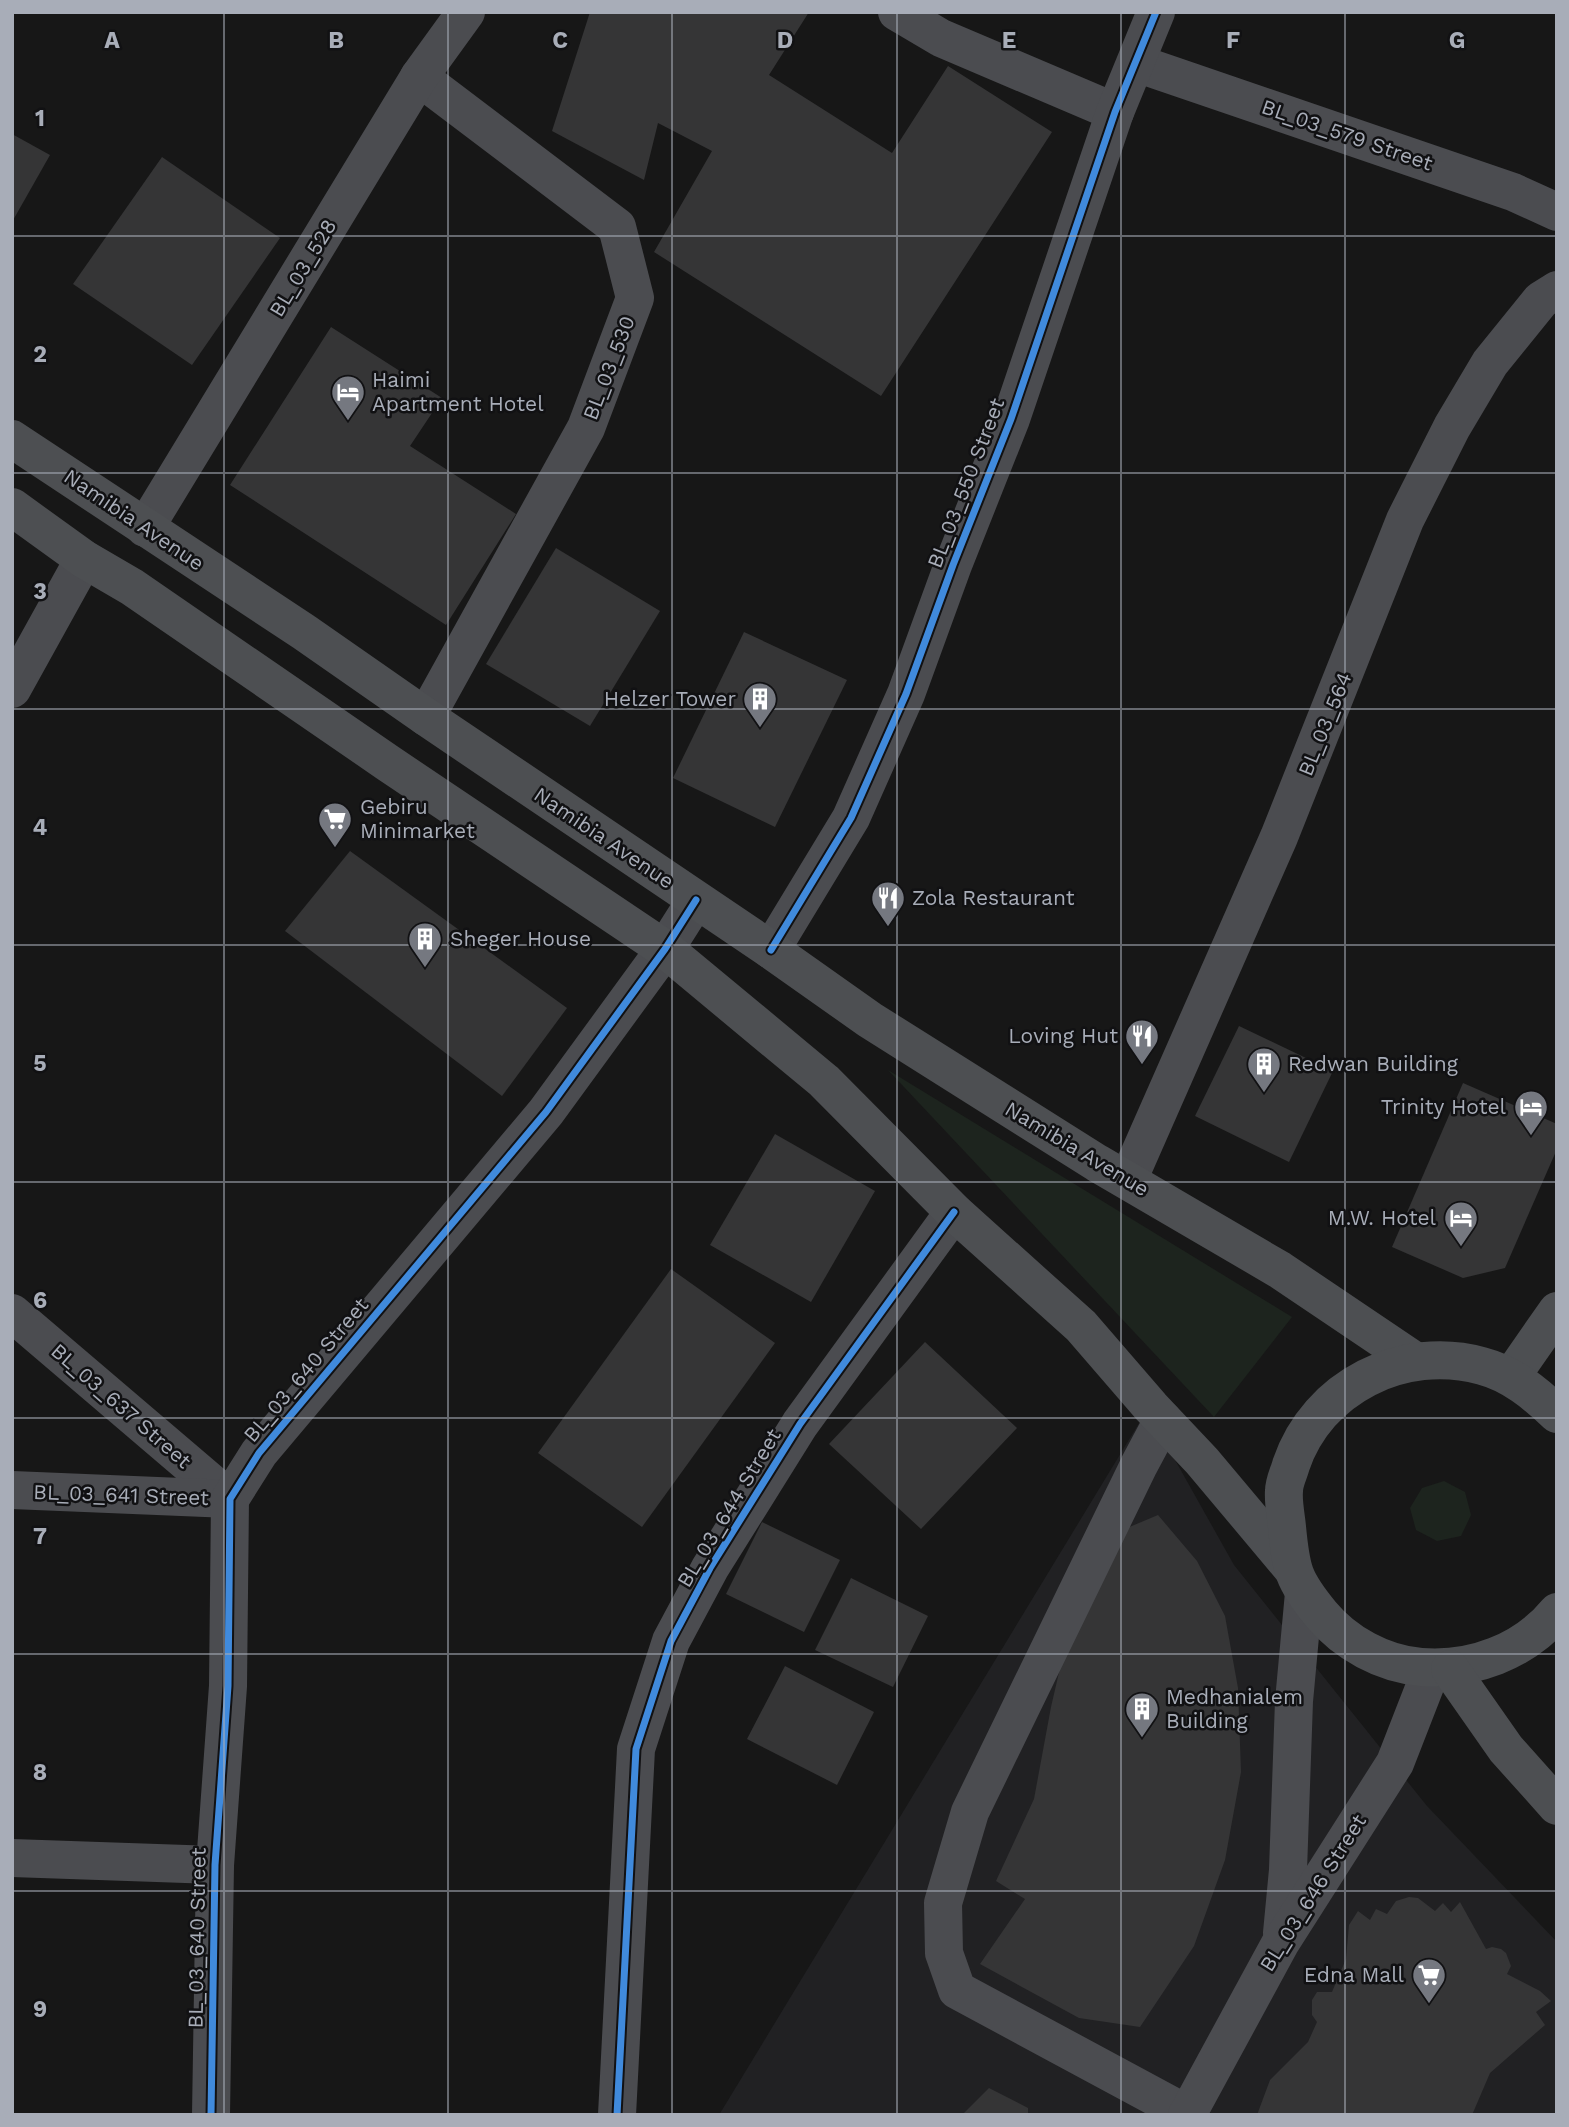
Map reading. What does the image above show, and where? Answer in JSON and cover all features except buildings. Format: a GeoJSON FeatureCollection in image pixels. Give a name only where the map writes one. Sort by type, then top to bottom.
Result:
{"type":"FeatureCollection","features":[{"type":"Feature","properties":{"kind":"main road","name":"Namibia Avenue"},"geometry":{"type":"LineString","coordinates":[[12,439],[304,632],[870,1020],[1097,1163],[1280,1270],[1415,1361]]}},
{"type":"Feature","properties":{"kind":"main road"},"geometry":{"type":"LineString","coordinates":[[47,461],[12,507],[84,559],[132,587],[388,763],[665,948],[824,1081],[954,1212],[1081,1326],[1202,1461],[1298,1580],[1331,1627],[1367,1652],[1407,1666],[1441,1668],[1500,1656],[1552,1630]]}},
{"type":"Feature","properties":{"kind":"main road"},"geometry":{"type":"LineString","coordinates":[[1510,1377],[1557,1311]]}},
{"type":"Feature","properties":{"kind":"main road"},"geometry":{"type":"LineString","coordinates":[[1298,1580],[1283,1490],[1299,1443],[1328,1404],[1358,1382],[1368,1376],[1415,1361],[1449,1359],[1483,1366],[1510,1377],[1537,1395],[1557,1414]]}},
{"type":"Feature","properties":{"kind":"main road"},"geometry":{"type":"LineString","coordinates":[[1441,1668],[1506,1749],[1557,1806]]}},
{"type":"Feature","properties":{"kind":"street","name":"BL_03_528"},"geometry":{"type":"LineString","coordinates":[[145,528],[419,77],[466,12]]}},
{"type":"Feature","properties":{"kind":"street"},"geometry":{"type":"LineString","coordinates":[[897,12],[941,38],[1115,112]]}},
{"type":"Feature","properties":{"kind":"street","name":"BL_03_550 Street"},"geometry":{"type":"LineString","coordinates":[[771,950],[851,818],[906,694],[953,565],[1011,419],[1115,112],[1156,12]]}},
{"type":"Feature","properties":{"kind":"street","name":"BL_03_579 Street"},"geometry":{"type":"LineString","coordinates":[[1136,63],[1513,192],[1557,212]]}},
{"type":"Feature","properties":{"kind":"street","name":"BL_03_530"},"geometry":{"type":"LineString","coordinates":[[419,77],[617,227],[635,298],[586,428],[426,717]]}},
{"type":"Feature","properties":{"kind":"street","name":"BL_03_564"},"geometry":{"type":"LineString","coordinates":[[1128,1180],[1279,837],[1405,520],[1452,427],[1490,363],[1541,300],[1557,290]]}},
{"type":"Feature","properties":{"kind":"street"},"geometry":{"type":"LineString","coordinates":[[12,689],[84,559]]}},
{"type":"Feature","properties":{"kind":"street","name":"BL_03_640 Street"},"geometry":{"type":"LineString","coordinates":[[211,2115],[215,1865],[228,1686],[230,1499],[259,1453],[546,1112],[665,948],[696,900]]}},
{"type":"Feature","properties":{"kind":"street","name":"BL_03_644 Street"},"geometry":{"type":"LineString","coordinates":[[617,2115],[636,1749],[671,1642],[710,1568],[800,1424],[954,1212]]}},
{"type":"Feature","properties":{"kind":"street","name":"BL_03_637 Street"},"geometry":{"type":"LineString","coordinates":[[12,1313],[230,1499]]}},
{"type":"Feature","properties":{"kind":"street"},"geometry":{"type":"LineString","coordinates":[[1163,1420],[970,1812],[943,1903],[943,1953],[957,1990],[1187,2114]]}},
{"type":"Feature","properties":{"kind":"street","name":"BL_03_641 Street"},"geometry":{"type":"LineString","coordinates":[[12,1490],[230,1499]]}},
{"type":"Feature","properties":{"kind":"street"},"geometry":{"type":"LineString","coordinates":[[1281,1942],[1288,1870],[1298,1580]]}},
{"type":"Feature","properties":{"kind":"street","name":"BL_03_646 Street"},"geometry":{"type":"LineString","coordinates":[[1187,2114],[1281,1942],[1395,1763],[1441,1668]]}},
{"type":"Feature","properties":{"kind":"street"},"geometry":{"type":"LineString","coordinates":[[12,1858],[215,1865]]}},
{"type":"Feature","properties":{"kind":"shaded area"},"geometry":{"type":"Polygon","coordinates":[[[888,1070],[1292,1317],[1214,1417],[888,1070]]]}},
{"type":"Feature","properties":{"kind":"shaded area"},"geometry":{"type":"Polygon","coordinates":[[[1147,1410],[1234,1565],[1427,1806],[1557,1942],[1557,2115],[719,2115],[1147,1410]]]}},
{"type":"Feature","properties":{"kind":"shaded area"},"geometry":{"type":"Polygon","coordinates":[[[1444,1481],[1465,1492],[1471,1515],[1461,1536],[1437,1541],[1416,1530],[1410,1508],[1422,1488],[1444,1481]]]}},
{"type":"Feature","properties":{"kind":"cycle path"},"geometry":{"type":"LineString","coordinates":[[771,950],[851,818],[906,694],[953,565],[1011,419],[1115,112],[1156,12]]}},
{"type":"Feature","properties":{"kind":"cycle path"},"geometry":{"type":"LineString","coordinates":[[211,2115],[215,1865],[228,1686],[230,1499],[259,1453],[546,1112],[665,949],[696,900]]}},
{"type":"Feature","properties":{"kind":"cycle path"},"geometry":{"type":"LineString","coordinates":[[617,2115],[636,1749],[671,1641],[710,1568],[800,1424],[954,1212]]}},
{"type":"Feature","properties":{"kind":"place","name":"Haimi Apartment Hotel"},"geometry":{"type":"Point","coordinates":[348,422]}},
{"type":"Feature","properties":{"kind":"place","name":"Helzer Tower"},"geometry":{"type":"Point","coordinates":[760,729]}},
{"type":"Feature","properties":{"kind":"place","name":"Gebiru Minimarket"},"geometry":{"type":"Point","coordinates":[335,849]}},
{"type":"Feature","properties":{"kind":"place","name":"Zola Restaurant"},"geometry":{"type":"Point","coordinates":[888,928]}},
{"type":"Feature","properties":{"kind":"place","name":"Sheger House"},"geometry":{"type":"Point","coordinates":[425,969]}},
{"type":"Feature","properties":{"kind":"place","name":"Loving Hut"},"geometry":{"type":"Point","coordinates":[1142,1066]}},
{"type":"Feature","properties":{"kind":"place","name":"Redwan Building"},"geometry":{"type":"Point","coordinates":[1264,1094]}},
{"type":"Feature","properties":{"kind":"place","name":"Trinity Hotel"},"geometry":{"type":"Point","coordinates":[1531,1137]}},
{"type":"Feature","properties":{"kind":"place","name":"M.W. Hotel"},"geometry":{"type":"Point","coordinates":[1461,1248]}},
{"type":"Feature","properties":{"kind":"place","name":"Medhanialem Building"},"geometry":{"type":"Point","coordinates":[1142,1739]}},
{"type":"Feature","properties":{"kind":"place","name":"Edna Mall"},"geometry":{"type":"Point","coordinates":[1429,2005]}}]}
